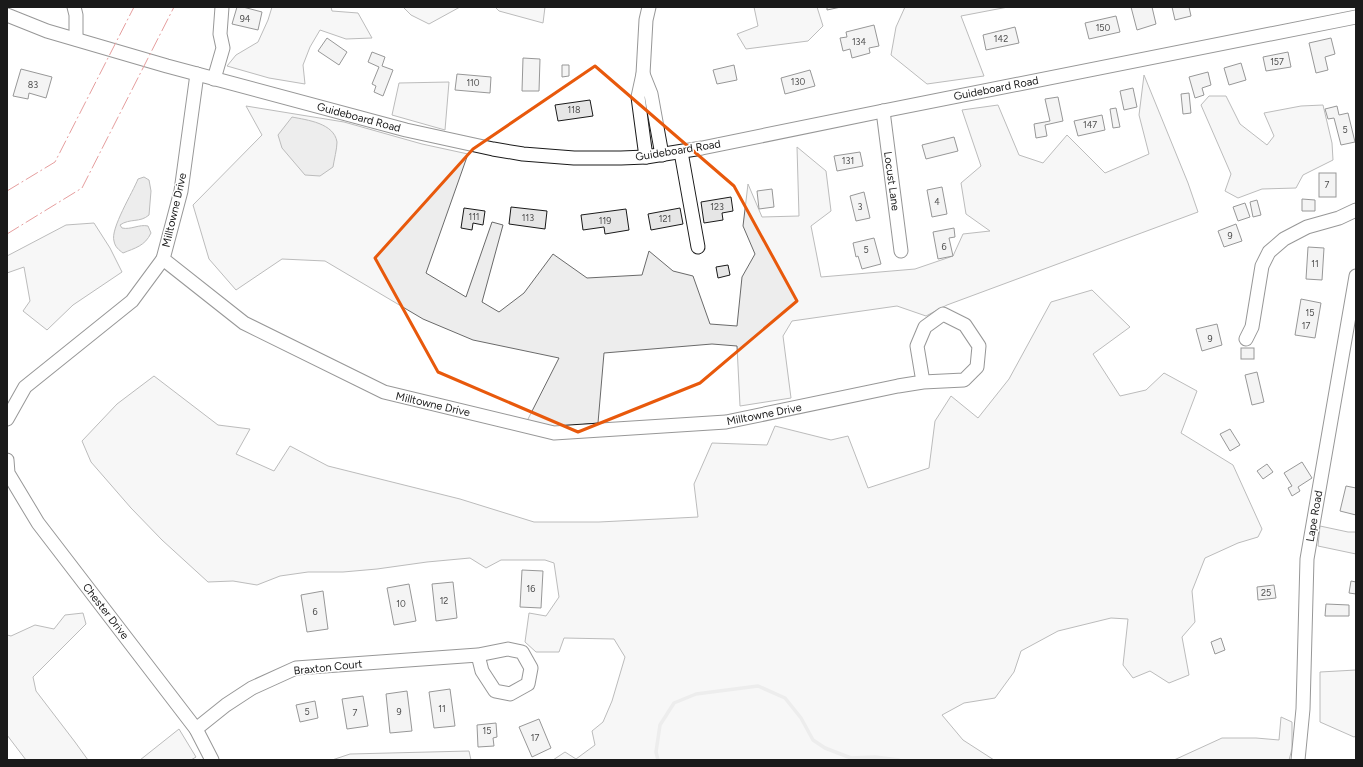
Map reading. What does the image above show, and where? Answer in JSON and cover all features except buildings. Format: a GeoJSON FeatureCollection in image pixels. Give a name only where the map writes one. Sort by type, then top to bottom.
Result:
{"type":"FeatureCollection","features":[{"type":"Feature","properties":{"kind":"street"},"geometry":{"type":"LineString","coordinates":[[74,7],[76,15],[76,39]]}},
{"type":"Feature","properties":{"kind":"street"},"geometry":{"type":"LineString","coordinates":[[214,79],[223,48],[220,34],[222,7]]}},
{"type":"Feature","properties":{"kind":"street"},"geometry":{"type":"LineString","coordinates":[[646,157],[638,97],[643,74],[646,20],[649,7]]}},
{"type":"Feature","properties":{"kind":"street","name":"Guideboard Road"},"geometry":{"type":"LineString","coordinates":[[7,15],[47,31],[214,79],[406,130],[493,149],[524,154],[574,158],[646,157],[681,152],[1356,17]]}},
{"type":"Feature","properties":{"kind":"street","name":"Milltowne Drive"},"geometry":{"type":"LineString","coordinates":[[197,74],[181,191],[163,259],[244,323],[384,392],[554,433],[726,422],[898,386],[923,382],[964,380],[978,367],[979,346],[965,325],[943,314],[925,327],[917,346],[923,382]]}},
{"type":"Feature","properties":{"kind":"street"},"geometry":{"type":"LineString","coordinates":[[643,74],[652,94],[662,155]]}},
{"type":"Feature","properties":{"kind":"street","name":"Locust Lane"},"geometry":{"type":"LineString","coordinates":[[883,111],[901,251]]}},
{"type":"Feature","properties":{"kind":"street"},"geometry":{"type":"LineString","coordinates":[[681,152],[698,247]]}},
{"type":"Feature","properties":{"kind":"street"},"geometry":{"type":"LineString","coordinates":[[1246,340],[1252,327],[1262,266],[1269,252],[1284,239],[1307,227],[1339,218],[1356,210]]}},
{"type":"Feature","properties":{"kind":"street"},"geometry":{"type":"LineString","coordinates":[[7,419],[24,387],[132,300],[163,259]]}},
{"type":"Feature","properties":{"kind":"street","name":"Lape Road"},"geometry":{"type":"LineString","coordinates":[[1298,760],[1303,709],[1307,559],[1356,276]]}},
{"type":"Feature","properties":{"kind":"street","name":"Chester Drive"},"geometry":{"type":"LineString","coordinates":[[7,460],[8,473],[38,522],[196,729],[212,760]]}},
{"type":"Feature","properties":{"kind":"street","name":"Braxton Court"},"geometry":{"type":"LineString","coordinates":[[196,729],[226,705],[252,688],[296,668],[478,655]]}},
{"type":"Feature","properties":{"kind":"highlighted area"},"geometry":{"type":"Polygon","coordinates":[[[595,66],[734,186],[797,301],[700,383],[578,432],[438,372],[375,258],[473,149],[595,66]]]}},
{"type":"Feature","properties":{"kind":"shaded area"},"geometry":{"type":"Polygon","coordinates":[[[272,7],[331,7],[332,11],[358,13],[372,38],[346,39],[320,30],[310,47],[303,65],[305,84],[269,78],[227,66],[236,55],[258,42],[272,7]]]}},
{"type":"Feature","properties":{"kind":"shaded area"},"geometry":{"type":"Polygon","coordinates":[[[403,7],[460,7],[429,24],[411,15],[403,7]]]}},
{"type":"Feature","properties":{"kind":"shaded area"},"geometry":{"type":"Polygon","coordinates":[[[495,7],[545,7],[543,23],[499,11],[495,7]]]}},
{"type":"Feature","properties":{"kind":"shaded area"},"geometry":{"type":"Polygon","coordinates":[[[754,7],[817,7],[823,26],[808,41],[746,49],[737,34],[758,26],[754,7]]]}},
{"type":"Feature","properties":{"kind":"shaded area"},"geometry":{"type":"Polygon","coordinates":[[[905,7],[1008,7],[961,16],[984,76],[927,84],[891,55],[896,27],[905,7]]]}},
{"type":"Feature","properties":{"kind":"shaded area"},"geometry":{"type":"Polygon","coordinates":[[[1144,75],[1188,183],[1198,212],[947,305],[926,316],[897,306],[792,321],[783,336],[791,398],[740,406],[737,346],[712,344],[604,353],[598,423],[557,427],[527,421],[559,358],[473,340],[423,319],[325,261],[282,259],[236,290],[209,259],[193,205],[262,135],[246,106],[344,122],[422,144],[468,154],[426,273],[466,297],[492,222],[503,225],[482,302],[499,312],[524,293],[553,254],[587,278],[642,275],[649,251],[673,271],[693,276],[710,324],[737,326],[742,277],[755,254],[743,226],[748,184],[762,217],[799,216],[797,147],[826,171],[831,211],[811,226],[821,277],[915,269],[953,256],[963,234],[990,231],[966,214],[961,183],[981,166],[962,110],[998,105],[1019,155],[1043,163],[1067,135],[1105,173],[1149,154],[1139,115],[1144,75]]]}},
{"type":"Feature","properties":{"kind":"shaded area"},"geometry":{"type":"Polygon","coordinates":[[[449,82],[445,130],[392,115],[399,83],[449,82]]]}},
{"type":"Feature","properties":{"kind":"shaded area"},"geometry":{"type":"Polygon","coordinates":[[[1209,96],[1226,96],[1240,124],[1267,145],[1274,136],[1264,113],[1301,106],[1323,105],[1332,143],[1333,160],[1303,175],[1296,188],[1262,189],[1238,198],[1225,191],[1231,174],[1201,105],[1209,96]]]}},
{"type":"Feature","properties":{"kind":"shaded area"},"geometry":{"type":"Polygon","coordinates":[[[292,117],[319,124],[331,130],[335,136],[337,145],[333,167],[320,176],[305,175],[282,148],[278,135],[292,117]]]}},
{"type":"Feature","properties":{"kind":"shaded area"},"geometry":{"type":"Polygon","coordinates":[[[144,177],[149,180],[151,191],[149,215],[142,219],[120,225],[122,228],[148,226],[151,233],[143,244],[123,253],[117,248],[115,243],[115,228],[138,179],[144,177]]]}},
{"type":"Feature","properties":{"kind":"shaded area"},"geometry":{"type":"Polygon","coordinates":[[[94,223],[110,248],[122,272],[73,305],[47,330],[23,311],[30,301],[24,267],[7,273],[7,256],[66,225],[94,223]]]}},
{"type":"Feature","properties":{"kind":"shaded area"},"geometry":{"type":"Polygon","coordinates":[[[1092,290],[1130,327],[1093,354],[1120,396],[1146,390],[1164,373],[1197,391],[1181,433],[1233,465],[1262,529],[1258,537],[1238,543],[1205,558],[1192,591],[1195,622],[1182,637],[1189,675],[1169,683],[1150,671],[1133,678],[1123,665],[1128,619],[1111,618],[1058,631],[1021,651],[1014,672],[995,698],[964,703],[942,715],[963,740],[994,760],[553,760],[565,752],[576,759],[595,745],[592,731],[603,722],[612,701],[625,657],[614,639],[564,638],[559,652],[536,652],[525,642],[529,613],[546,616],[559,597],[554,563],[545,560],[501,560],[486,568],[470,558],[343,572],[308,572],[280,576],[257,585],[233,581],[208,582],[162,540],[131,508],[91,462],[82,441],[117,404],[154,376],[218,425],[250,429],[236,454],[274,471],[290,446],[328,466],[460,499],[534,522],[599,522],[698,517],[694,484],[712,443],[767,445],[775,426],[831,440],[848,436],[868,488],[929,468],[935,421],[951,396],[978,418],[1009,379],[1051,302],[1092,290]]]}},
{"type":"Feature","properties":{"kind":"shaded area"},"geometry":{"type":"Polygon","coordinates":[[[1320,526],[1348,532],[1356,532],[1356,554],[1318,546],[1320,526]]]}},
{"type":"Feature","properties":{"kind":"shaded area"},"geometry":{"type":"Polygon","coordinates":[[[83,613],[86,624],[33,677],[36,691],[88,760],[26,760],[7,735],[7,635],[11,636],[35,625],[54,629],[65,615],[83,613]]]}},
{"type":"Feature","properties":{"kind":"shaded area"},"geometry":{"type":"Polygon","coordinates":[[[1356,670],[1356,736],[1354,737],[1320,722],[1320,672],[1356,670]]]}},
{"type":"Feature","properties":{"kind":"shaded area"},"geometry":{"type":"Polygon","coordinates":[[[1281,717],[1292,722],[1292,749],[1289,760],[1174,760],[1222,738],[1279,740],[1281,717]]]}},
{"type":"Feature","properties":{"kind":"shaded area"},"geometry":{"type":"Polygon","coordinates":[[[179,729],[196,757],[191,760],[140,760],[179,729]]]}},
{"type":"Feature","properties":{"kind":"shaded area"},"geometry":{"type":"Polygon","coordinates":[[[469,751],[471,760],[332,760],[350,754],[469,751]]]}},
{"type":"Feature","properties":{"kind":"waterway"},"geometry":{"type":"LineString","coordinates":[[658,760],[656,752],[660,725],[674,703],[696,694],[758,686],[785,698],[801,718],[813,740],[825,748],[851,758],[875,757],[899,760]]}},
{"type":"Feature","properties":{"kind":"power"},"geometry":{"type":"LineString","coordinates":[[7,191],[55,162],[134,7]]}},
{"type":"Feature","properties":{"kind":"power"},"geometry":{"type":"LineString","coordinates":[[7,234],[82,188],[174,7]]}}]}
